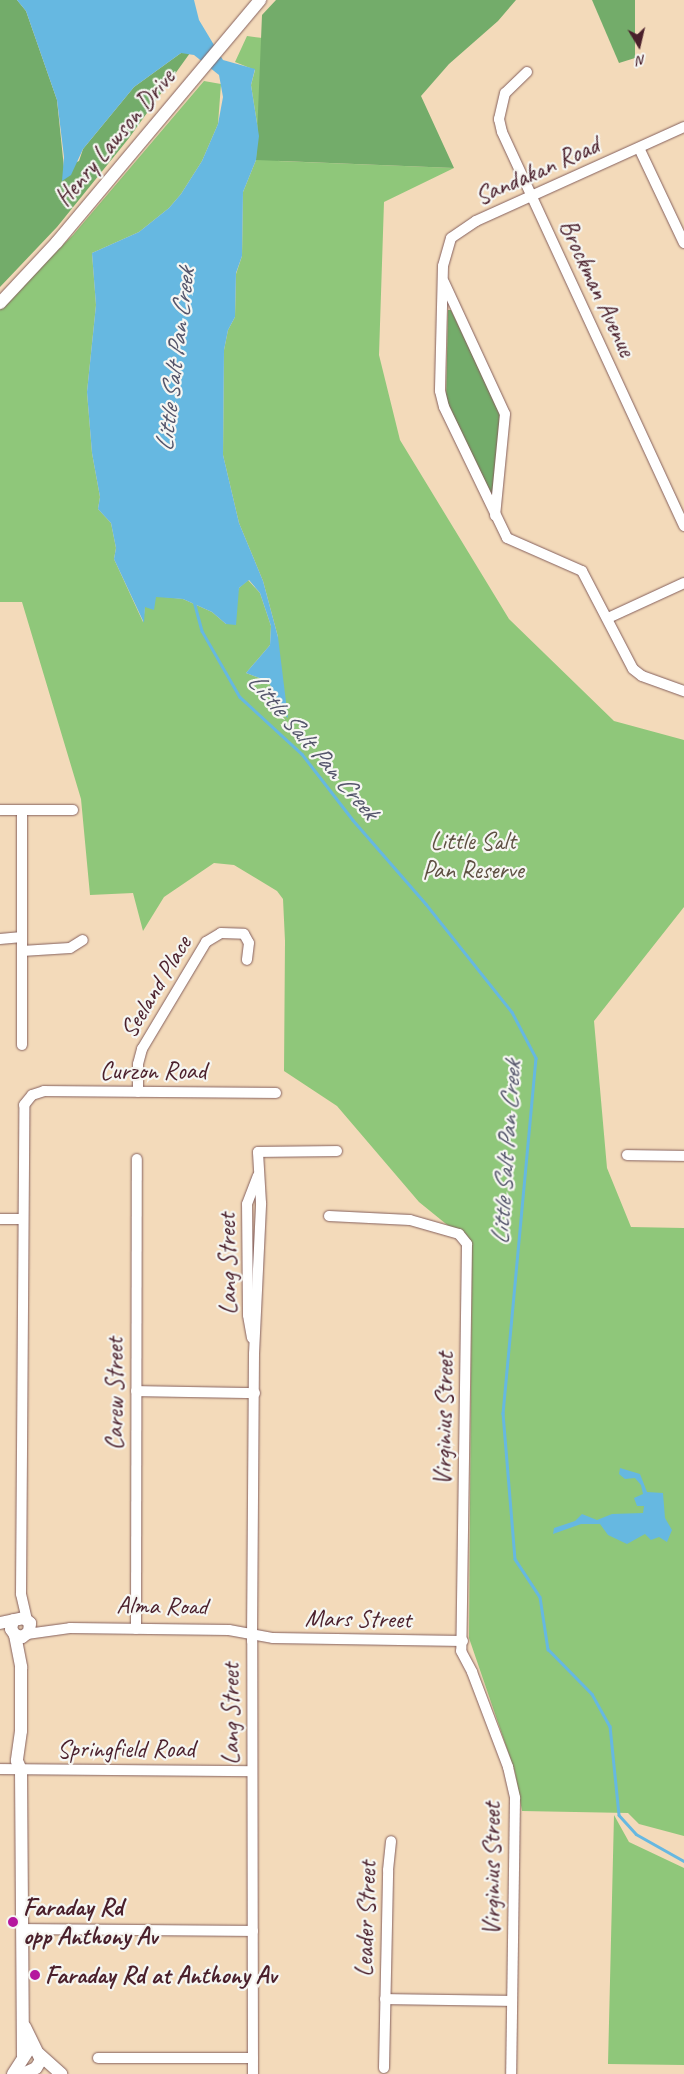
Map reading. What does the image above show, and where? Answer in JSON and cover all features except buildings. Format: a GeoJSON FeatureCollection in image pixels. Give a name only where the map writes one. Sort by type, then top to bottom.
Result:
{"type":"FeatureCollection","features":[{"type":"Feature","properties":{"kind":"main road","name":"Henry Lawson Drive"},"geometry":{"type":"LineString","coordinates":[[0,303],[57,242],[260,0]]}},
{"type":"Feature","properties":{"kind":"main road","name":"Alma Road"},"geometry":{"type":"LineString","coordinates":[[0,1623],[18,1628]]}},
{"type":"Feature","properties":{"kind":"main road"},"geometry":{"type":"LineString","coordinates":[[18,1628],[21,1667],[21,1731],[25,1754],[20,1770],[25,2027],[22,2057],[24,2066],[29,2071],[50,2074]]}},
{"type":"Feature","properties":{"kind":"main road"},"geometry":{"type":"LineString","coordinates":[[25,2027],[41,2063],[29,2071]]}},
{"type":"Feature","properties":{"kind":"main road"},"geometry":{"type":"LineString","coordinates":[[13,2074],[26,2051],[37,2052],[61,2074]]}},
{"type":"Feature","properties":{"kind":"street","name":"Brockman Avenue"},"geometry":{"type":"LineString","coordinates":[[527,72],[505,93],[499,119],[532,197],[684,526]]}},
{"type":"Feature","properties":{"kind":"street","name":"Sandakan Road"},"geometry":{"type":"LineString","coordinates":[[684,127],[457,232],[447,246],[443,282],[440,397],[503,532],[513,542],[582,570],[637,673],[684,691]]}},
{"type":"Feature","properties":{"kind":"street"},"geometry":{"type":"LineString","coordinates":[[639,148],[684,243]]}},
{"type":"Feature","properties":{"kind":"street"},"geometry":{"type":"LineString","coordinates":[[443,282],[504,414],[495,517]]}},
{"type":"Feature","properties":{"kind":"street"},"geometry":{"type":"LineString","coordinates":[[608,618],[684,583]]}},
{"type":"Feature","properties":{"kind":"street"},"geometry":{"type":"LineString","coordinates":[[0,810],[73,810]]}},
{"type":"Feature","properties":{"kind":"street"},"geometry":{"type":"LineString","coordinates":[[22,810],[22,1045]]}},
{"type":"Feature","properties":{"kind":"street","name":"Seeland Place"},"geometry":{"type":"LineString","coordinates":[[138,1092],[138,1064],[146,1040],[206,942],[221,933],[244,934],[249,943],[247,960]]}},
{"type":"Feature","properties":{"kind":"street"},"geometry":{"type":"LineString","coordinates":[[0,939],[22,937]]}},
{"type":"Feature","properties":{"kind":"street"},"geometry":{"type":"LineString","coordinates":[[22,951],[70,948],[83,940]]}},
{"type":"Feature","properties":{"kind":"street","name":"Curzon Road"},"geometry":{"type":"LineString","coordinates":[[21,1220],[22,1112],[32,1095],[51,1091],[276,1093]]}},
{"type":"Feature","properties":{"kind":"street","name":"Lang Street"},"geometry":{"type":"LineString","coordinates":[[253,2074],[254,1354],[260,1242],[258,1152],[338,1151]]}},
{"type":"Feature","properties":{"kind":"street"},"geometry":{"type":"LineString","coordinates":[[627,1155],[684,1156]]}},
{"type":"Feature","properties":{"kind":"street","name":"Carew Street"},"geometry":{"type":"LineString","coordinates":[[136,1629],[137,1159]]}},
{"type":"Feature","properties":{"kind":"street","name":"Virginius Street"},"geometry":{"type":"LineString","coordinates":[[330,1216],[405,1220],[459,1234],[467,1244],[463,1641],[472,1663],[472,1672],[510,1773],[515,1798],[511,2074]]}},
{"type":"Feature","properties":{"kind":"street"},"geometry":{"type":"LineString","coordinates":[[0,1219],[21,1220],[21,1594],[18,1628]]}},
{"type":"Feature","properties":{"kind":"street"},"geometry":{"type":"LineString","coordinates":[[136,1391],[254,1393]]}},
{"type":"Feature","properties":{"kind":"street","name":"Alma Road"},"geometry":{"type":"LineString","coordinates":[[18,1628],[234,1630],[253,1634]]}},
{"type":"Feature","properties":{"kind":"street","name":"Mars Street"},"geometry":{"type":"LineString","coordinates":[[253,1634],[281,1638],[463,1641]]}},
{"type":"Feature","properties":{"kind":"street","name":"Springfield Road"},"geometry":{"type":"LineString","coordinates":[[0,1769],[252,1771]]}},
{"type":"Feature","properties":{"kind":"street","name":"Leader Street"},"geometry":{"type":"LineString","coordinates":[[384,2068],[391,1841]]}},
{"type":"Feature","properties":{"kind":"street"},"geometry":{"type":"LineString","coordinates":[[22,1929],[253,1931]]}},
{"type":"Feature","properties":{"kind":"street","name":"Leader Street"},"geometry":{"type":"LineString","coordinates":[[385,1999],[512,2001]]}},
{"type":"Feature","properties":{"kind":"street"},"geometry":{"type":"LineString","coordinates":[[98,2058],[253,2058]]}},
{"type":"Feature","properties":{"kind":"green space"},"geometry":{"type":"Polygon","coordinates":[[[0,0],[17,0],[26,11],[57,100],[64,168],[79,161],[83,149],[134,87],[181,53],[190,53],[129,138],[57,227],[0,287],[0,0]]]}},
{"type":"Feature","properties":{"kind":"green space"},"geometry":{"type":"Polygon","coordinates":[[[276,0],[516,0],[498,21],[449,64],[421,96],[454,168],[256,160],[262,15],[276,0]]]}},
{"type":"Feature","properties":{"kind":"green space"},"geometry":{"type":"Polygon","coordinates":[[[592,0],[635,0],[635,58],[619,63],[592,0]]]}},
{"type":"Feature","properties":{"kind":"green space","name":"Little Salt Pan Reserve"},"geometry":{"type":"Polygon","coordinates":[[[247,36],[271,39],[278,161],[454,168],[384,202],[379,355],[400,440],[509,619],[614,721],[684,740],[684,907],[594,1021],[607,1168],[631,1227],[684,1228],[684,1836],[639,1824],[628,1813],[522,1811],[515,1772],[469,1638],[472,1245],[419,1202],[337,1106],[284,1071],[285,941],[283,899],[277,891],[234,865],[214,863],[164,897],[143,931],[133,893],[90,895],[81,799],[22,602],[0,602],[0,307],[73,235],[204,81],[221,84],[218,124],[202,161],[181,194],[169,208],[139,232],[92,253],[96,305],[87,392],[92,453],[100,497],[98,509],[111,523],[116,548],[114,559],[143,622],[145,607],[156,596],[183,599],[212,612],[226,624],[239,588],[248,580],[260,593],[271,626],[270,645],[246,673],[268,681],[276,696],[278,710],[278,637],[263,581],[239,523],[223,455],[224,350],[228,330],[235,317],[236,274],[242,256],[243,192],[256,160],[259,136],[251,85],[255,70],[235,62],[247,36]]]}},
{"type":"Feature","properties":{"kind":"green space"},"geometry":{"type":"Polygon","coordinates":[[[448,310],[451,310],[500,413],[493,499],[446,400],[448,310]]]}},
{"type":"Feature","properties":{"kind":"green space"},"geometry":{"type":"Polygon","coordinates":[[[614,1815],[629,1842],[684,1868],[684,2065],[608,2064],[614,1815]]]}},
{"type":"Feature","properties":{"kind":"water"},"geometry":{"type":"Polygon","coordinates":[[[17,0],[194,0],[199,20],[223,60],[255,69],[251,85],[259,136],[256,160],[243,192],[242,256],[236,273],[235,317],[228,330],[224,350],[223,455],[239,523],[263,581],[278,637],[288,718],[278,710],[276,696],[268,681],[246,673],[270,645],[271,626],[260,593],[249,580],[239,588],[236,625],[226,624],[212,612],[183,599],[156,597],[154,610],[145,607],[144,623],[114,559],[116,548],[111,523],[98,509],[100,497],[92,453],[87,392],[96,305],[92,253],[139,232],[169,208],[181,194],[202,161],[218,124],[223,97],[219,75],[194,55],[181,53],[134,87],[83,149],[71,175],[62,181],[64,157],[57,100],[26,11],[17,0]]]}},
{"type":"Feature","properties":{"kind":"water"},"geometry":{"type":"Polygon","coordinates":[[[620,1468],[640,1474],[647,1492],[663,1493],[665,1518],[672,1530],[667,1542],[659,1537],[651,1540],[645,1534],[627,1544],[608,1535],[600,1524],[581,1524],[553,1534],[554,1528],[575,1521],[582,1514],[597,1520],[612,1514],[643,1513],[644,1506],[637,1506],[634,1498],[643,1494],[641,1485],[635,1478],[625,1479],[619,1474],[620,1468]]]}},
{"type":"Feature","properties":{"kind":"waterway","name":"Little Salt Pan Creek"},"geometry":{"type":"LineString","coordinates":[[194,601],[202,631],[240,697],[302,754],[353,820],[426,904],[512,1012],[536,1058],[503,1413],[515,1559],[540,1597],[548,1649],[592,1694],[610,1726],[619,1815],[636,1834],[684,1861]]}},
{"type":"Feature","properties":{"kind":"place","name":"Faraday Rd opp Anthony Av"},"geometry":{"type":"Point","coordinates":[13,1922]}},
{"type":"Feature","properties":{"kind":"place","name":"Faraday Rd at Anthony Av"},"geometry":{"type":"Point","coordinates":[35,1975]}}]}
